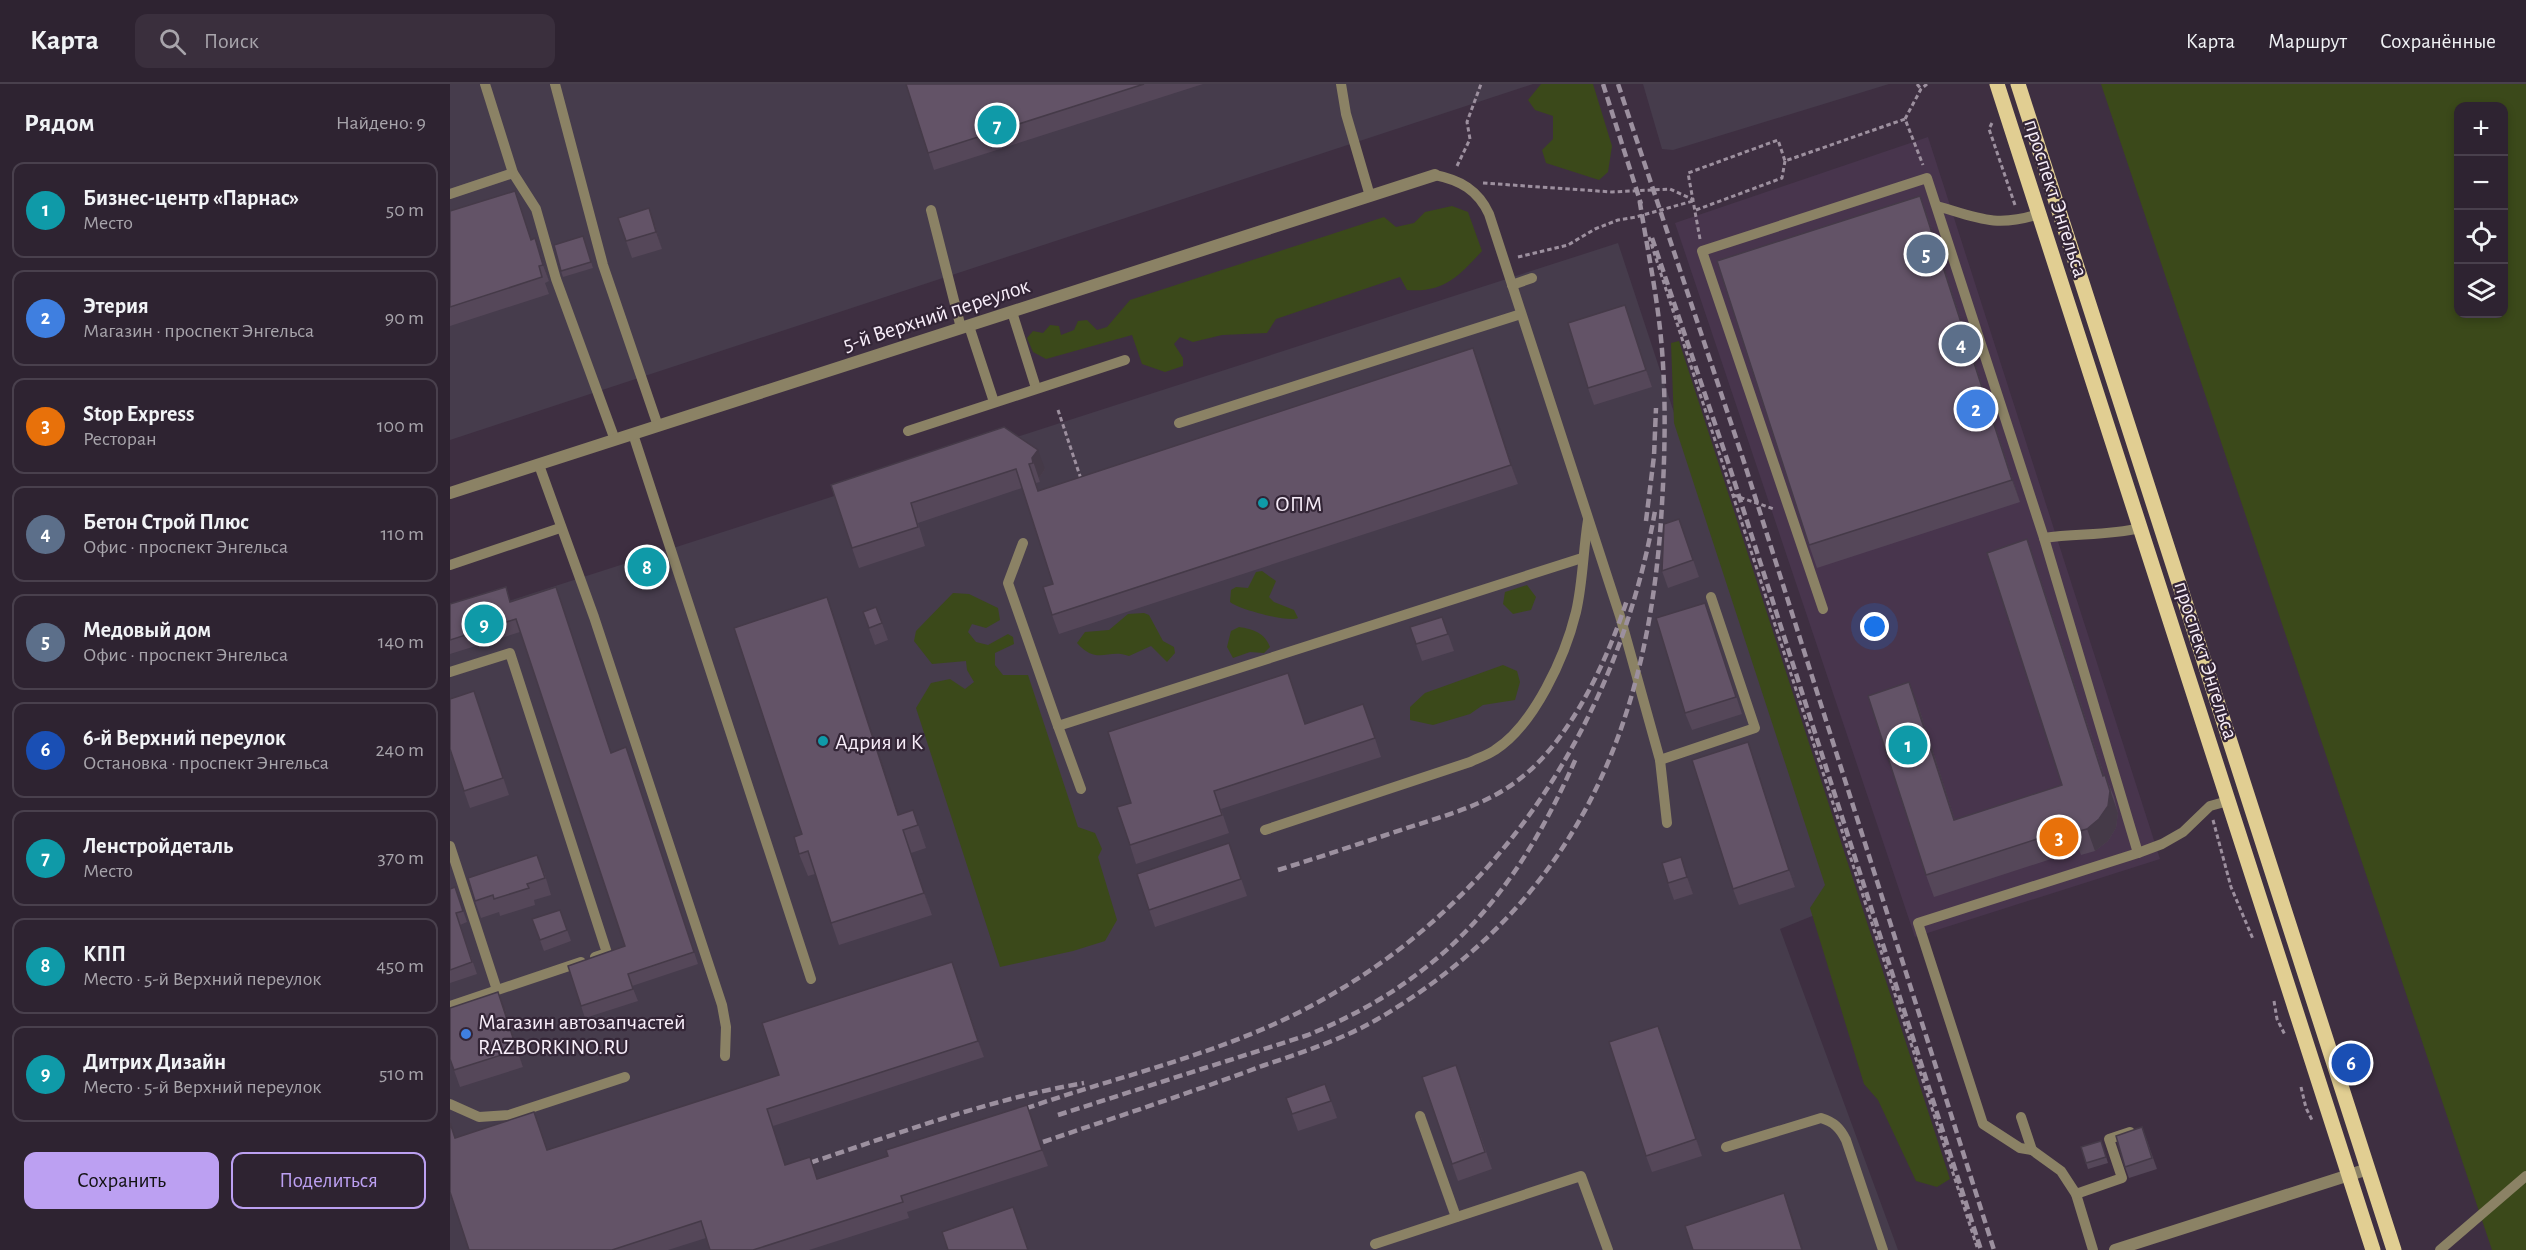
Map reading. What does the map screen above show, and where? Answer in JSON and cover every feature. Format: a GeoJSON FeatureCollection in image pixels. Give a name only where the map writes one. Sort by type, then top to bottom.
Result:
{"type":"FeatureCollection","features":[{"type":"Feature","properties":{"kind":"main road","name":"проспект Энгельса"},"geometry":{"type":"LineString","coordinates":[[1997,84],[2373,1250]]}},
{"type":"Feature","properties":{"kind":"main road","name":"проспект Энгельса"},"geometry":{"type":"LineString","coordinates":[[2018,84],[2394,1250]]}},
{"type":"Feature","properties":{"kind":"street","name":"5-й Верхний переулок"},"geometry":{"type":"LineString","coordinates":[[450,493],[1435,176]]}},
{"type":"Feature","properties":{"kind":"street"},"geometry":{"type":"LineString","coordinates":[[2118,1250],[2368,1169]]}},
{"type":"Feature","properties":{"kind":"lane"},"geometry":{"type":"LineString","coordinates":[[484,84],[513,173],[536,208],[556,279],[615,440]]}},
{"type":"Feature","properties":{"kind":"lane"},"geometry":{"type":"LineString","coordinates":[[555,84],[603,265],[658,426]]}},
{"type":"Feature","properties":{"kind":"lane"},"geometry":{"type":"LineString","coordinates":[[1341,84],[1346,114],[1370,196]]}},
{"type":"Feature","properties":{"kind":"lane"},"geometry":{"type":"LineString","coordinates":[[450,194],[513,173]]}},
{"type":"Feature","properties":{"kind":"lane"},"geometry":{"type":"LineString","coordinates":[[1435,176],[1451,178],[1463,183],[1484,203],[1620,616],[1660,760],[1667,823]]}},
{"type":"Feature","properties":{"kind":"lane"},"geometry":{"type":"LineString","coordinates":[[1823,609],[1702,251],[1928,178],[2044,538],[2138,853]]}},
{"type":"Feature","properties":{"kind":"lane"},"geometry":{"type":"LineString","coordinates":[[1937,206],[1994,222],[2015,222],[2039,214]]}},
{"type":"Feature","properties":{"kind":"lane"},"geometry":{"type":"LineString","coordinates":[[931,210],[965,327],[994,402]]}},
{"type":"Feature","properties":{"kind":"lane"},"geometry":{"type":"LineString","coordinates":[[1512,285],[1532,278]]}},
{"type":"Feature","properties":{"kind":"lane"},"geometry":{"type":"LineString","coordinates":[[1012,312],[1036,388]]}},
{"type":"Feature","properties":{"kind":"lane"},"geometry":{"type":"LineString","coordinates":[[1179,423],[1521,314]]}},
{"type":"Feature","properties":{"kind":"lane"},"geometry":{"type":"LineString","coordinates":[[908,431],[1125,360]]}},
{"type":"Feature","properties":{"kind":"lane"},"geometry":{"type":"LineString","coordinates":[[633,434],[811,979]]}},
{"type":"Feature","properties":{"kind":"lane"},"geometry":{"type":"LineString","coordinates":[[539,465],[594,617],[722,1005],[726,1027],[725,1056]]}},
{"type":"Feature","properties":{"kind":"lane"},"geometry":{"type":"LineString","coordinates":[[1265,830],[1470,762],[1495,751],[1513,736],[1534,707],[1566,644],[1576,613],[1589,517]]}},
{"type":"Feature","properties":{"kind":"lane"},"geometry":{"type":"LineString","coordinates":[[450,565],[560,528]]}},
{"type":"Feature","properties":{"kind":"lane"},"geometry":{"type":"LineString","coordinates":[[2044,538],[2068,534],[2114,535],[2140,528]]}},
{"type":"Feature","properties":{"kind":"lane"},"geometry":{"type":"LineString","coordinates":[[1023,543],[1008,583],[1081,789]]}},
{"type":"Feature","properties":{"kind":"lane"},"geometry":{"type":"LineString","coordinates":[[1058,726],[1582,558]]}},
{"type":"Feature","properties":{"kind":"lane"},"geometry":{"type":"LineString","coordinates":[[1660,760],[1755,728],[1711,597]]}},
{"type":"Feature","properties":{"kind":"lane"},"geometry":{"type":"LineString","coordinates":[[450,672],[510,653],[607,953],[450,1006]]}},
{"type":"Feature","properties":{"kind":"lane"},"geometry":{"type":"LineString","coordinates":[[2093,1250],[2076,1194],[2061,1171],[2032,1150],[2020,1148],[1983,1124],[1918,923],[2162,844],[2183,832],[2210,807],[2228,801]]}},
{"type":"Feature","properties":{"kind":"lane"},"geometry":{"type":"LineString","coordinates":[[450,846],[497,990]]}},
{"type":"Feature","properties":{"kind":"lane"},"geometry":{"type":"LineString","coordinates":[[450,1104],[479,1117],[509,1115],[625,1077]]}},
{"type":"Feature","properties":{"kind":"lane"},"geometry":{"type":"LineString","coordinates":[[1420,1116],[1456,1217]]}},
{"type":"Feature","properties":{"kind":"lane"},"geometry":{"type":"LineString","coordinates":[[2021,1117],[2032,1150]]}},
{"type":"Feature","properties":{"kind":"lane"},"geometry":{"type":"LineString","coordinates":[[1726,1147],[1821,1118],[1830,1120],[1846,1140],[1882,1250]]}},
{"type":"Feature","properties":{"kind":"lane"},"geometry":{"type":"LineString","coordinates":[[2076,1194],[2121,1178],[2109,1139],[2136,1130]]}},
{"type":"Feature","properties":{"kind":"lane"},"geometry":{"type":"LineString","coordinates":[[1375,1244],[1581,1176],[1608,1250]]}},
{"type":"Feature","properties":{"kind":"lane"},"geometry":{"type":"LineString","coordinates":[[2440,1250],[2526,1176]]}},
{"type":"Feature","properties":{"kind":"path"},"geometry":{"type":"LineString","coordinates":[[1451,178],[1470,139],[1467,122],[1481,84]]}},
{"type":"Feature","properties":{"kind":"path"},"geometry":{"type":"LineString","coordinates":[[1917,84],[1921,89]]}},
{"type":"Feature","properties":{"kind":"path"},"geometry":{"type":"LineString","coordinates":[[1785,161],[1905,118],[1921,89],[1927,84]]}},
{"type":"Feature","properties":{"kind":"path"},"geometry":{"type":"LineString","coordinates":[[1905,118],[1928,178]]}},
{"type":"Feature","properties":{"kind":"path"},"geometry":{"type":"LineString","coordinates":[[1993,120],[1989,129],[2016,208],[2015,222]]}},
{"type":"Feature","properties":{"kind":"path"},"geometry":{"type":"LineString","coordinates":[[1696,210],[1782,178],[1785,161],[1778,140],[1688,173],[1702,251]]}},
{"type":"Feature","properties":{"kind":"path"},"geometry":{"type":"LineString","coordinates":[[1463,183],[1495,182],[1612,192],[1670,189],[1694,200]]}},
{"type":"Feature","properties":{"kind":"path"},"geometry":{"type":"LineString","coordinates":[[1504,260],[1538,250],[1568,245],[1595,229],[1618,220],[1636,218],[1694,200]]}},
{"type":"Feature","properties":{"kind":"path"},"geometry":{"type":"LineString","coordinates":[[1649,237],[1978,1250]]}},
{"type":"Feature","properties":{"kind":"path"},"geometry":{"type":"LineString","coordinates":[[1058,410],[1083,485]]}},
{"type":"Feature","properties":{"kind":"path"},"geometry":{"type":"LineString","coordinates":[[1733,495],[1778,511],[1789,507]]}},
{"type":"Feature","properties":{"kind":"path"},"geometry":{"type":"LineString","coordinates":[[2210,807],[2231,887],[2257,946]]}},
{"type":"Feature","properties":{"kind":"path"},"geometry":{"type":"LineString","coordinates":[[2273,997],[2277,1019],[2289,1043]]}},
{"type":"Feature","properties":{"kind":"path"},"geometry":{"type":"LineString","coordinates":[[2299,1077],[2306,1108],[2314,1124]]}},
{"type":"Feature","properties":{"kind":"shaded area"},"geometry":{"type":"Polygon","coordinates":[[[450,84],[1533,84],[450,440],[450,84]]]}},
{"type":"Feature","properties":{"kind":"shaded area"},"geometry":{"type":"Polygon","coordinates":[[[1643,84],[1889,84],[1673,150],[1662,149],[1643,84]]]}},
{"type":"Feature","properties":{"kind":"shaded area"},"geometry":{"type":"Polygon","coordinates":[[[1928,137],[2160,859],[1915,937],[1675,223],[1928,137]]]}},
{"type":"Feature","properties":{"kind":"shaded area"},"geometry":{"type":"Polygon","coordinates":[[[1618,243],[1837,906],[1780,929],[1898,1250],[450,1250],[450,620],[1618,243]]]}},
{"type":"Feature","properties":{"kind":"green space"},"geometry":{"type":"Polygon","coordinates":[[[1541,84],[1593,84],[1612,146],[1608,172],[1599,180],[1546,163],[1542,150],[1553,139],[1553,116],[1535,110],[1528,100],[1541,84]]]}},
{"type":"Feature","properties":{"kind":"green space"},"geometry":{"type":"Polygon","coordinates":[[[2101,84],[2526,84],[2526,1250],[2492,1250],[2101,84]]]}},
{"type":"Feature","properties":{"kind":"green space"},"geometry":{"type":"Polygon","coordinates":[[[1452,206],[1468,212],[1482,251],[1450,281],[1431,289],[1407,290],[1400,277],[1276,319],[1267,333],[1222,335],[1193,342],[1180,337],[1174,344],[1183,358],[1183,366],[1165,372],[1142,364],[1132,335],[1046,359],[1033,352],[1027,338],[1033,331],[1043,333],[1050,325],[1059,326],[1061,335],[1074,330],[1078,321],[1087,320],[1097,330],[1107,327],[1130,300],[1384,217],[1396,227],[1414,223],[1425,212],[1452,206]]]}},
{"type":"Feature","properties":{"kind":"green space"},"geometry":{"type":"Polygon","coordinates":[[[1679,341],[1950,1179],[1937,1187],[1916,1181],[1878,1100],[1864,1084],[1810,908],[1825,885],[1674,423],[1671,343],[1679,341]]]}},
{"type":"Feature","properties":{"kind":"green space"},"geometry":{"type":"Polygon","coordinates":[[[1262,571],[1276,581],[1269,597],[1274,602],[1294,610],[1298,618],[1285,619],[1243,608],[1230,602],[1231,590],[1236,587],[1248,588],[1256,572],[1262,571]]]}},
{"type":"Feature","properties":{"kind":"green space"},"geometry":{"type":"Polygon","coordinates":[[[1527,585],[1536,597],[1531,610],[1513,614],[1503,604],[1505,592],[1527,585]]]}},
{"type":"Feature","properties":{"kind":"green space"},"geometry":{"type":"Polygon","coordinates":[[[953,593],[969,594],[998,608],[1000,620],[986,628],[972,624],[968,632],[976,642],[988,645],[1008,634],[1013,637],[1014,644],[995,653],[995,665],[1003,675],[1028,675],[1078,827],[1095,833],[1102,849],[1098,857],[1117,920],[1105,941],[1073,951],[1000,967],[916,708],[931,683],[950,679],[965,689],[974,682],[967,670],[966,661],[932,664],[914,641],[916,631],[953,593]]]}},
{"type":"Feature","properties":{"kind":"green space"},"geometry":{"type":"Polygon","coordinates":[[[1128,614],[1149,615],[1163,641],[1174,647],[1175,653],[1167,662],[1151,646],[1129,656],[1097,655],[1084,650],[1077,643],[1085,632],[1109,630],[1128,614]]]}},
{"type":"Feature","properties":{"kind":"green space"},"geometry":{"type":"Polygon","coordinates":[[[1239,627],[1258,632],[1270,647],[1264,653],[1250,652],[1233,658],[1227,647],[1231,631],[1239,627]]]}},
{"type":"Feature","properties":{"kind":"green space"},"geometry":{"type":"Polygon","coordinates":[[[1503,665],[1517,671],[1520,682],[1515,700],[1483,705],[1470,714],[1433,725],[1410,720],[1410,707],[1425,693],[1503,665]]]}},
{"type":"Feature","properties":{"kind":"building"},"geometry":{"type":"Polygon","coordinates":[[[906,84],[1144,84],[928,153],[906,84]]]}},
{"type":"Feature","properties":{"kind":"building"},"geometry":{"type":"Polygon","coordinates":[[[515,191],[531,240],[535,238],[543,265],[539,266],[542,277],[450,307],[450,211],[515,191]]]}},
{"type":"Feature","properties":{"kind":"building"},"geometry":{"type":"Polygon","coordinates":[[[1920,196],[2012,480],[1809,545],[1717,261],[1920,196]]]}},
{"type":"Feature","properties":{"kind":"building"},"geometry":{"type":"Polygon","coordinates":[[[649,208],[656,232],[626,241],[618,218],[649,208]]]}},
{"type":"Feature","properties":{"kind":"building"},"geometry":{"type":"Polygon","coordinates":[[[583,236],[591,262],[561,271],[554,245],[583,236]]]}},
{"type":"Feature","properties":{"kind":"building"},"geometry":{"type":"Polygon","coordinates":[[[1625,305],[1646,370],[1588,388],[1568,323],[1625,305]]]}},
{"type":"Feature","properties":{"kind":"building","name":"ОПМ"},"geometry":{"type":"Polygon","coordinates":[[[1473,348],[1511,465],[1052,615],[1043,587],[1053,584],[1016,469],[911,503],[918,527],[852,548],[831,485],[1004,427],[1038,450],[1032,458],[1033,463],[1029,464],[1038,491],[1473,348]]]}},
{"type":"Feature","properties":{"kind":"building"},"geometry":{"type":"Polygon","coordinates":[[[1679,519],[1693,560],[1662,571],[1664,524],[1679,519]]]}},
{"type":"Feature","properties":{"kind":"building"},"geometry":{"type":"Polygon","coordinates":[[[2027,539],[2103,776],[2105,775],[2110,791],[2108,806],[2099,819],[2087,829],[2072,833],[2071,828],[1926,875],[1868,696],[1909,682],[1954,820],[2062,785],[1987,553],[2027,539]]]}},
{"type":"Feature","properties":{"kind":"building"},"geometry":{"type":"Polygon","coordinates":[[[656,549],[661,564],[634,572],[629,558],[656,549]]]}},
{"type":"Feature","properties":{"kind":"building"},"geometry":{"type":"Polygon","coordinates":[[[506,587],[510,602],[556,587],[611,753],[626,747],[694,952],[628,974],[633,989],[581,1006],[568,966],[625,946],[516,619],[450,640],[450,604],[506,587]]]}},
{"type":"Feature","properties":{"kind":"building","name":"Адрия и К"},"geometry":{"type":"Polygon","coordinates":[[[827,597],[898,815],[913,810],[918,825],[903,830],[924,893],[831,923],[808,851],[799,854],[794,837],[802,834],[734,628],[827,597]]]}},
{"type":"Feature","properties":{"kind":"building"},"geometry":{"type":"Polygon","coordinates":[[[1705,603],[1736,697],[1685,713],[1656,618],[1705,603]]]}},
{"type":"Feature","properties":{"kind":"building"},"geometry":{"type":"Polygon","coordinates":[[[876,607],[882,623],[869,628],[863,612],[876,607]]]}},
{"type":"Feature","properties":{"kind":"building"},"geometry":{"type":"Polygon","coordinates":[[[1442,617],[1448,634],[1416,644],[1410,627],[1442,617]]]}},
{"type":"Feature","properties":{"kind":"building"},"geometry":{"type":"Polygon","coordinates":[[[1288,673],[1305,724],[1363,704],[1375,738],[1214,791],[1222,815],[1130,845],[1117,807],[1131,803],[1108,732],[1288,673]]]}},
{"type":"Feature","properties":{"kind":"building"},"geometry":{"type":"Polygon","coordinates":[[[474,691],[503,778],[464,791],[450,749],[450,699],[474,691]]]}},
{"type":"Feature","properties":{"kind":"building"},"geometry":{"type":"Polygon","coordinates":[[[1748,742],[1789,870],[1733,889],[1692,760],[1748,742]]]}},
{"type":"Feature","properties":{"kind":"building"},"geometry":{"type":"Polygon","coordinates":[[[1229,843],[1241,879],[1149,910],[1137,874],[1229,843]]]}},
{"type":"Feature","properties":{"kind":"building"},"geometry":{"type":"Polygon","coordinates":[[[537,855],[545,878],[527,884],[529,888],[494,899],[493,895],[475,901],[468,878],[537,855]]]}},
{"type":"Feature","properties":{"kind":"building"},"geometry":{"type":"Polygon","coordinates":[[[1681,857],[1687,877],[1668,883],[1662,863],[1681,857]]]}},
{"type":"Feature","properties":{"kind":"building"},"geometry":{"type":"Polygon","coordinates":[[[455,887],[463,911],[456,913],[472,962],[450,970],[450,889],[455,887]]]}},
{"type":"Feature","properties":{"kind":"building"},"geometry":{"type":"Polygon","coordinates":[[[560,910],[567,930],[540,940],[532,919],[560,910]]]}},
{"type":"Feature","properties":{"kind":"building"},"geometry":{"type":"Polygon","coordinates":[[[952,962],[978,1041],[767,1109],[785,1165],[810,1157],[817,1179],[888,1156],[886,1150],[1027,1105],[1042,1150],[901,1196],[903,1202],[753,1250],[710,1250],[701,1221],[612,1250],[469,1250],[450,1192],[450,1123],[455,1138],[534,1112],[547,1150],[779,1075],[762,1023],[952,962]]]}},
{"type":"Feature","properties":{"kind":"building"},"geometry":{"type":"Polygon","coordinates":[[[498,992],[517,1050],[454,1070],[450,1059],[450,1008],[498,992]]]}},
{"type":"Feature","properties":{"kind":"building"},"geometry":{"type":"Polygon","coordinates":[[[1658,1026],[1696,1139],[1646,1156],[1609,1042],[1658,1026]]]}},
{"type":"Feature","properties":{"kind":"building"},"geometry":{"type":"Polygon","coordinates":[[[1456,1065],[1485,1152],[1452,1164],[1422,1077],[1456,1065]]]}},
{"type":"Feature","properties":{"kind":"building"},"geometry":{"type":"Polygon","coordinates":[[[1325,1084],[1331,1101],[1292,1114],[1286,1098],[1325,1084]]]}},
{"type":"Feature","properties":{"kind":"building"},"geometry":{"type":"Polygon","coordinates":[[[2142,1127],[2152,1158],[2125,1167],[2116,1136],[2142,1127]]]}},
{"type":"Feature","properties":{"kind":"building"},"geometry":{"type":"Polygon","coordinates":[[[2101,1141],[2106,1157],[2086,1163],[2081,1147],[2101,1141]]]}},
{"type":"Feature","properties":{"kind":"building"},"geometry":{"type":"Polygon","coordinates":[[[1784,1193],[1802,1250],[1693,1250],[1685,1226],[1784,1193]]]}},
{"type":"Feature","properties":{"kind":"building"},"geometry":{"type":"Polygon","coordinates":[[[1013,1207],[1028,1250],[948,1250],[942,1232],[1013,1207]]]}},
{"type":"Feature","properties":{"kind":"railway"},"geometry":{"type":"LineString","coordinates":[[1603,84],[1641,204]]}},
{"type":"Feature","properties":{"kind":"railway"},"geometry":{"type":"LineString","coordinates":[[1618,84],[1745,465],[1994,1250]]}},
{"type":"Feature","properties":{"kind":"railway"},"geometry":{"type":"LineString","coordinates":[[1043,1142],[1306,1051],[1349,1034],[1376,1020],[1445,974],[1503,922],[1551,865],[1589,802],[1619,735],[1640,663],[1654,586],[1663,485],[1664,388],[1658,311],[1639,197]]}},
{"type":"Feature","properties":{"kind":"railway"},"geometry":{"type":"LineString","coordinates":[[1652,238],[1730,468],[1981,1250]]}},
{"type":"Feature","properties":{"kind":"railway"},"geometry":{"type":"LineString","coordinates":[[1646,521],[1654,456],[1656,408]]}},
{"type":"Feature","properties":{"kind":"railway"},"geometry":{"type":"LineString","coordinates":[[1013,1113],[1202,1052],[1276,1023],[1311,1006],[1379,964],[1440,915],[1494,860],[1540,799],[1580,733],[1612,662],[1637,588],[1655,511]]}},
{"type":"Feature","properties":{"kind":"railway"},"geometry":{"type":"LineString","coordinates":[[1278,870],[1463,810],[1517,781],[1536,765],[1570,723],[1609,649],[1627,600]]}},
{"type":"Feature","properties":{"kind":"railway"},"geometry":{"type":"LineString","coordinates":[[1058,1115],[1308,1035],[1357,1012],[1400,986],[1438,957],[1472,925],[1502,889],[1529,849],[1577,756]]}},
{"type":"Feature","properties":{"kind":"railway"},"geometry":{"type":"LineString","coordinates":[[797,1167],[975,1109],[1084,1083]]}},
{"type":"Feature","properties":{"kind":"place","name":"Ленстройдеталь"},"geometry":{"type":"Point","coordinates":[997,125]}},
{"type":"Feature","properties":{"kind":"place","name":"Медовый дом"},"geometry":{"type":"Point","coordinates":[1926,254]}},
{"type":"Feature","properties":{"kind":"place","name":"Бетон Строй Плюс"},"geometry":{"type":"Point","coordinates":[1961,344]}},
{"type":"Feature","properties":{"kind":"place","name":"Этерия"},"geometry":{"type":"Point","coordinates":[1976,409]}},
{"type":"Feature","properties":{"kind":"place","name":"ОПМ"},"geometry":{"type":"Point","coordinates":[1263,503]}},
{"type":"Feature","properties":{"kind":"place","name":"КПП"},"geometry":{"type":"Point","coordinates":[647,567]}},
{"type":"Feature","properties":{"kind":"place","name":"Дитрих Дизайн"},"geometry":{"type":"Point","coordinates":[484,624]}},
{"type":"Feature","properties":{"kind":"place","name":"Адрия и К"},"geometry":{"type":"Point","coordinates":[823,741]}},
{"type":"Feature","properties":{"kind":"place","name":"Бизнес-центр «Парнас»"},"geometry":{"type":"Point","coordinates":[1908,745]}},
{"type":"Feature","properties":{"kind":"place","name":"Stop Express"},"geometry":{"type":"Point","coordinates":[2059,837]}},
{"type":"Feature","properties":{"kind":"place","name":"Магазин автозапчастей RAZBORKINO.RU"},"geometry":{"type":"Point","coordinates":[466,1034]}},
{"type":"Feature","properties":{"kind":"place","name":"6-й Верхний переулок"},"geometry":{"type":"Point","coordinates":[2351,1063]}}]}
